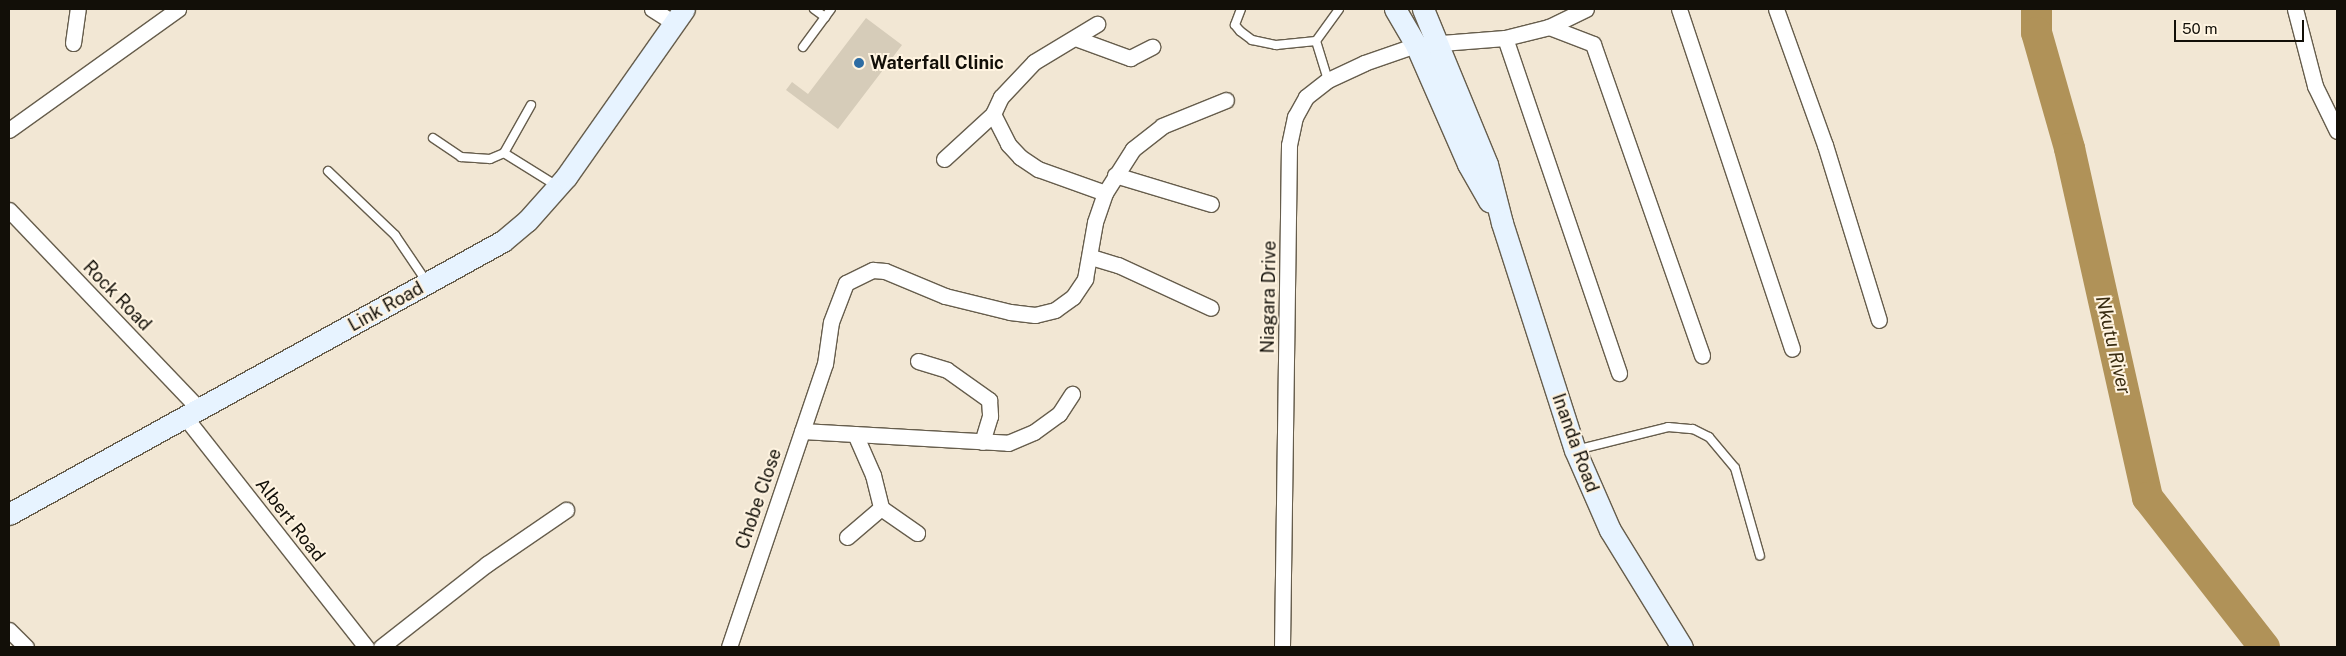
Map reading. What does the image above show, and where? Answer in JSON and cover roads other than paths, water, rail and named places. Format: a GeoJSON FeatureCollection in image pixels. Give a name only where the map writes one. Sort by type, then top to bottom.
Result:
{"type":"FeatureCollection","features":[{"type":"Feature","properties":{"kind":"street"},"geometry":{"type":"LineString","coordinates":[[73,43],[78,9]]}},
{"type":"Feature","properties":{"kind":"street"},"geometry":{"type":"LineString","coordinates":[[9,130],[178,9]]}},
{"type":"Feature","properties":{"kind":"street"},"geometry":{"type":"LineString","coordinates":[[652,9],[679,16]]}},
{"type":"Feature","properties":{"kind":"street","name":"Inanda Road"},"geometry":{"type":"LineString","coordinates":[[1395,9],[1416,45],[1468,164],[1502,223]]}},
{"type":"Feature","properties":{"kind":"street","name":"Inanda Road"},"geometry":{"type":"LineString","coordinates":[[1424,9],[1487,164],[1502,223],[1575,450],[1610,530],[1682,647]]}},
{"type":"Feature","properties":{"kind":"street","name":"Niagara Drive"},"geometry":{"type":"LineString","coordinates":[[1282,647],[1289,145],[1295,117],[1306,97],[1328,80],[1416,45],[1505,38],[1549,27],[1586,9]]}},
{"type":"Feature","properties":{"kind":"street"},"geometry":{"type":"LineString","coordinates":[[1679,9],[1792,350]]}},
{"type":"Feature","properties":{"kind":"street"},"geometry":{"type":"LineString","coordinates":[[1776,9],[1825,145],[1879,320]]}},
{"type":"Feature","properties":{"kind":"street"},"geometry":{"type":"LineString","coordinates":[[2294,9],[2315,86],[2337,131]]}},
{"type":"Feature","properties":{"kind":"street","name":"Link Road"},"geometry":{"type":"LineString","coordinates":[[9,514],[503,241],[558,187],[679,16]]}},
{"type":"Feature","properties":{"kind":"street"},"geometry":{"type":"LineString","coordinates":[[944,159],[993,114],[1016,78],[1034,62],[1097,24]]}},
{"type":"Feature","properties":{"kind":"street"},"geometry":{"type":"LineString","coordinates":[[1549,27],[1593,44],[1702,355]]}},
{"type":"Feature","properties":{"kind":"street"},"geometry":{"type":"LineString","coordinates":[[1075,38],[1130,58],[1152,47]]}},
{"type":"Feature","properties":{"kind":"street"},"geometry":{"type":"LineString","coordinates":[[1505,38],[1619,373]]}},
{"type":"Feature","properties":{"kind":"street","name":"Chobe Close"},"geometry":{"type":"LineString","coordinates":[[729,647],[825,364],[838,297],[846,283],[859,274],[885,271],[945,296],[1035,315],[1055,310],[1073,297],[1085,279],[1091,257],[1095,222],[1106,192],[1133,149],[1162,126],[1226,100]]}},
{"type":"Feature","properties":{"kind":"street"},"geometry":{"type":"LineString","coordinates":[[993,114],[1003,137],[1020,157],[1038,168],[1106,192]]}},
{"type":"Feature","properties":{"kind":"street"},"geometry":{"type":"LineString","coordinates":[[1115,175],[1211,204]]}},
{"type":"Feature","properties":{"kind":"street","name":"Rock Road"},"geometry":{"type":"LineString","coordinates":[[9,210],[192,413]]}},
{"type":"Feature","properties":{"kind":"street"},"geometry":{"type":"LineString","coordinates":[[1091,257],[1118,265],[1211,308]]}},
{"type":"Feature","properties":{"kind":"street"},"geometry":{"type":"LineString","coordinates":[[918,361],[947,370],[989,400],[990,416],[982,442]]}},
{"type":"Feature","properties":{"kind":"street"},"geometry":{"type":"LineString","coordinates":[[802,430],[1008,443],[1034,432],[1059,414],[1072,394]]}},
{"type":"Feature","properties":{"kind":"street","name":"Albert Road"},"geometry":{"type":"LineString","coordinates":[[192,413],[366,647]]}},
{"type":"Feature","properties":{"kind":"street"},"geometry":{"type":"LineString","coordinates":[[854,434],[873,475],[881,508],[917,534]]}},
{"type":"Feature","properties":{"kind":"street"},"geometry":{"type":"LineString","coordinates":[[847,537],[881,508]]}},
{"type":"Feature","properties":{"kind":"street"},"geometry":{"type":"LineString","coordinates":[[381,647],[486,564],[566,510]]}},
{"type":"Feature","properties":{"kind":"street"},"geometry":{"type":"LineString","coordinates":[[9,630],[26,647]]}},
{"type":"Feature","properties":{"kind":"lane"},"geometry":{"type":"LineString","coordinates":[[814,9],[825,17]]}},
{"type":"Feature","properties":{"kind":"lane"},"geometry":{"type":"LineString","coordinates":[[803,47],[831,9]]}},
{"type":"Feature","properties":{"kind":"lane"},"geometry":{"type":"LineString","coordinates":[[1241,9],[1235,25],[1252,40],[1276,45],[1316,41],[1339,9]]}},
{"type":"Feature","properties":{"kind":"lane"},"geometry":{"type":"LineString","coordinates":[[1316,41],[1328,80]]}},
{"type":"Feature","properties":{"kind":"lane"},"geometry":{"type":"LineString","coordinates":[[433,138],[468,158],[490,159],[504,153],[531,105]]}},
{"type":"Feature","properties":{"kind":"lane"},"geometry":{"type":"LineString","coordinates":[[504,153],[558,187]]}},
{"type":"Feature","properties":{"kind":"lane"},"geometry":{"type":"LineString","coordinates":[[328,171],[395,235],[428,284]]}},
{"type":"Feature","properties":{"kind":"lane"},"geometry":{"type":"LineString","coordinates":[[1575,450],[1668,427],[1693,429],[1709,437],[1735,468],[1760,556]]}},
{"type":"Feature","properties":{"kind":"waterway","name":"Nkutu River"},"geometry":{"type":"LineString","coordinates":[[2036,9],[2036,32],[2069,148],[2147,497],[2264,647]]}},
{"type":"Feature","properties":{"kind":"place","name":"Waterfall Clinic"},"geometry":{"type":"Point","coordinates":[859,63]}}]}
